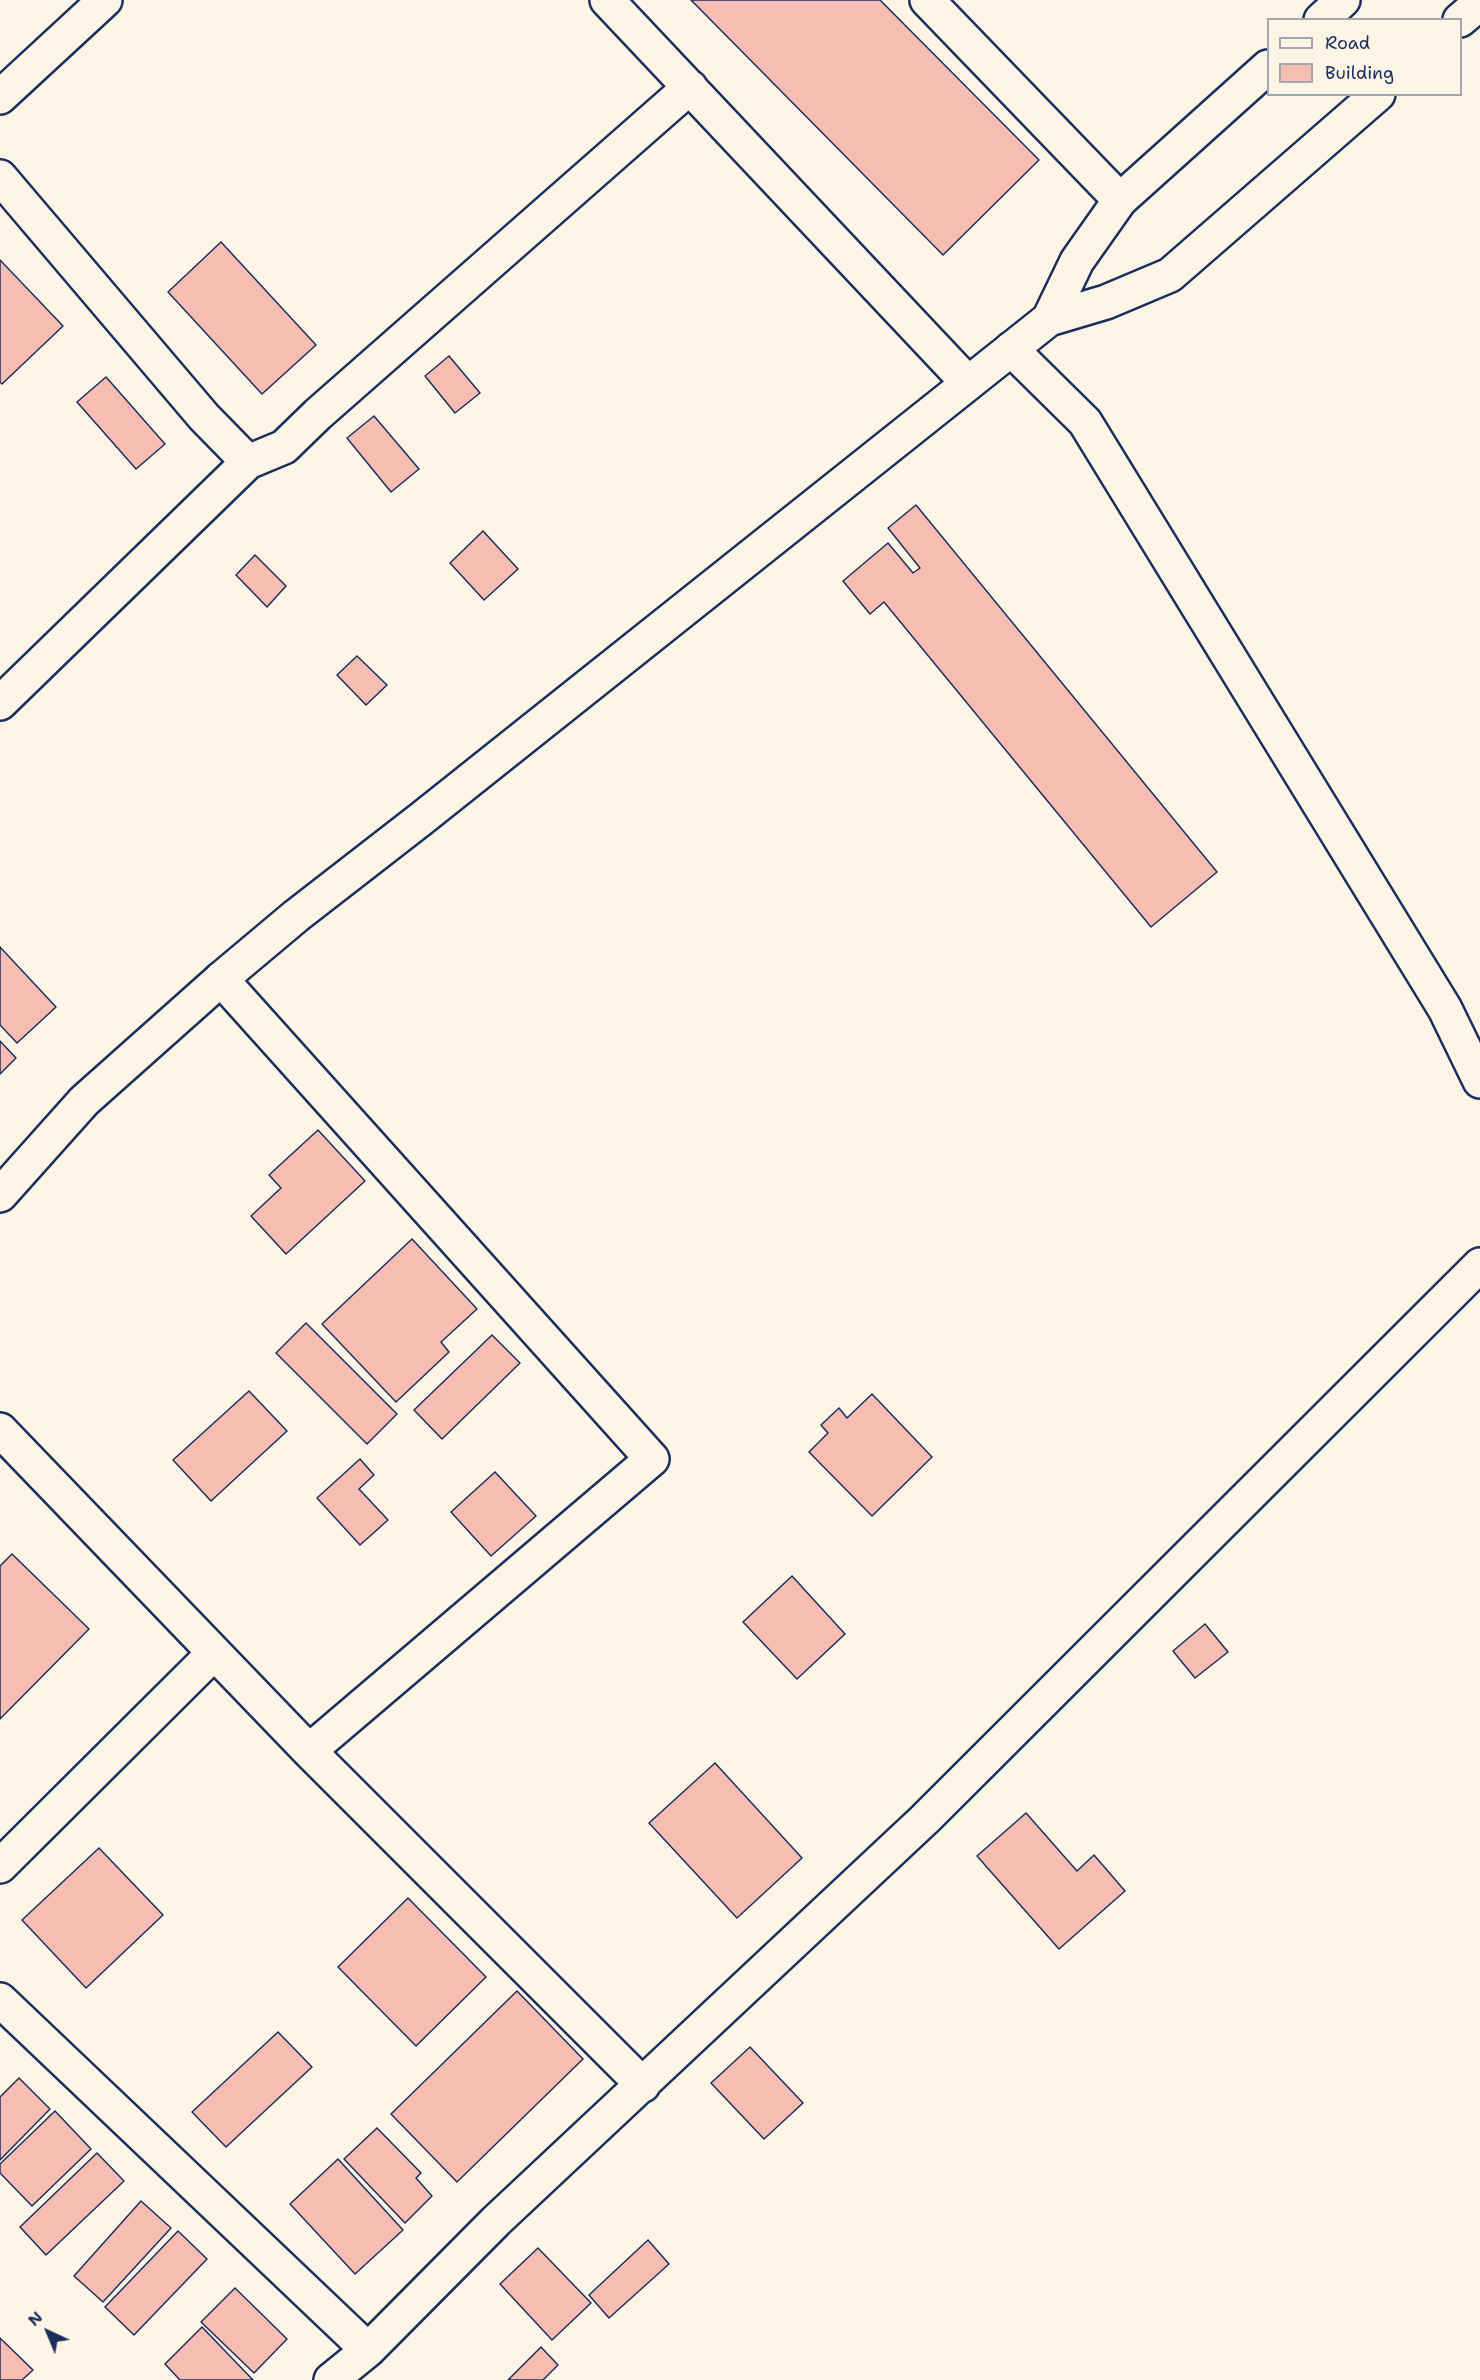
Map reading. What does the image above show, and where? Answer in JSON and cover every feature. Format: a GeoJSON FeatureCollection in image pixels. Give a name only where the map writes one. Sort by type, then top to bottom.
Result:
{"type":"FeatureCollection","features":[{"type":"Feature","properties":{"kind":"street"},"geometry":{"type":"LineString","coordinates":[[0,97],[105,0]]}},
{"type":"Feature","properties":{"kind":"street"},"geometry":{"type":"LineString","coordinates":[[607,0],[968,383]]}},
{"type":"Feature","properties":{"kind":"street"},"geometry":{"type":"LineString","coordinates":[[927,0],[1120,200]]}},
{"type":"Feature","properties":{"kind":"street"},"geometry":{"type":"LineString","coordinates":[[1323,18],[1343,0]]}},
{"type":"Feature","properties":{"kind":"street"},"geometry":{"type":"LineString","coordinates":[[1462,19],[1480,3]]}},
{"type":"Feature","properties":{"kind":"street"},"geometry":{"type":"LineString","coordinates":[[1049,319],[1077,261],[1120,200],[1267,69]]}},
{"type":"Feature","properties":{"kind":"street"},"geometry":{"type":"LineString","coordinates":[[0,703],[248,462],[284,447],[318,414],[690,87]]}},
{"type":"Feature","properties":{"kind":"street"},"geometry":{"type":"LineString","coordinates":[[0,1195],[84,1101],[221,979],[296,916],[1049,319],[1107,302],[1170,275],[1376,96]]}},
{"type":"Feature","properties":{"kind":"street"},"geometry":{"type":"LineString","coordinates":[[0,177],[204,417],[248,462]]}},
{"type":"Feature","properties":{"kind":"street"},"geometry":{"type":"LineString","coordinates":[[1011,349],[1085,422],[1445,1009],[1480,1081]]}},
{"type":"Feature","properties":{"kind":"street"},"geometry":{"type":"LineString","coordinates":[[221,979],[652,1459],[309,1751]]}},
{"type":"Feature","properties":{"kind":"street"},"geometry":{"type":"LineString","coordinates":[[331,2380],[368,2350],[496,2220],[925,1819],[1480,1265]]}},
{"type":"Feature","properties":{"kind":"street"},"geometry":{"type":"LineString","coordinates":[[0,1430],[309,1751],[643,2085]]}},
{"type":"Feature","properties":{"kind":"street"},"geometry":{"type":"LineString","coordinates":[[0,1866],[214,1653]]}},
{"type":"Feature","properties":{"kind":"street"},"geometry":{"type":"LineString","coordinates":[[0,2000],[368,2350]]}},
{"type":"Feature","properties":{"kind":"building"},"geometry":{"type":"Polygon","coordinates":[[[691,0],[880,0],[1039,160],[943,255],[691,0]]]}},
{"type":"Feature","properties":{"kind":"building"},"geometry":{"type":"Polygon","coordinates":[[[221,242],[316,345],[262,394],[168,292],[221,242]]]}},
{"type":"Feature","properties":{"kind":"building"},"geometry":{"type":"Polygon","coordinates":[[[0,260],[63,326],[2,384],[0,382],[0,260]]]}},
{"type":"Feature","properties":{"kind":"building"},"geometry":{"type":"Polygon","coordinates":[[[449,356],[480,393],[455,413],[425,376],[449,356]]]}},
{"type":"Feature","properties":{"kind":"building"},"geometry":{"type":"Polygon","coordinates":[[[106,377],[165,444],[136,469],[77,402],[106,377]]]}},
{"type":"Feature","properties":{"kind":"building"},"geometry":{"type":"Polygon","coordinates":[[[374,416],[419,469],[391,492],[347,438],[374,416]]]}},
{"type":"Feature","properties":{"kind":"building"},"geometry":{"type":"Polygon","coordinates":[[[916,505],[1217,872],[1151,927],[884,602],[870,614],[843,581],[888,543],[913,573],[920,568],[888,528],[916,505]]]}},
{"type":"Feature","properties":{"kind":"building"},"geometry":{"type":"Polygon","coordinates":[[[483,531],[518,569],[484,600],[450,563],[483,531]]]}},
{"type":"Feature","properties":{"kind":"building"},"geometry":{"type":"Polygon","coordinates":[[[255,555],[286,586],[267,607],[236,575],[255,555]]]}},
{"type":"Feature","properties":{"kind":"building"},"geometry":{"type":"Polygon","coordinates":[[[357,656],[387,685],[366,705],[337,675],[357,656]]]}},
{"type":"Feature","properties":{"kind":"building"},"geometry":{"type":"Polygon","coordinates":[[[0,947],[56,1007],[17,1043],[0,1025],[0,947]]]}},
{"type":"Feature","properties":{"kind":"building"},"geometry":{"type":"Polygon","coordinates":[[[0,1041],[16,1058],[0,1074],[0,1041]]]}},
{"type":"Feature","properties":{"kind":"building"},"geometry":{"type":"Polygon","coordinates":[[[318,1130],[365,1181],[286,1254],[251,1216],[281,1188],[269,1175],[318,1130]]]}},
{"type":"Feature","properties":{"kind":"building"},"geometry":{"type":"Polygon","coordinates":[[[412,1239],[477,1309],[441,1342],[449,1352],[396,1402],[322,1324],[412,1239]]]}},
{"type":"Feature","properties":{"kind":"building"},"geometry":{"type":"Polygon","coordinates":[[[306,1323],[397,1414],[367,1444],[276,1353],[306,1323]]]}},
{"type":"Feature","properties":{"kind":"building"},"geometry":{"type":"Polygon","coordinates":[[[492,1335],[520,1363],[442,1439],[414,1410],[492,1335]]]}},
{"type":"Feature","properties":{"kind":"building"},"geometry":{"type":"Polygon","coordinates":[[[249,1391],[287,1431],[211,1501],[173,1460],[249,1391]]]}},
{"type":"Feature","properties":{"kind":"building"},"geometry":{"type":"Polygon","coordinates":[[[872,1394],[932,1457],[872,1516],[809,1452],[828,1433],[821,1425],[839,1408],[847,1418],[872,1394]]]}},
{"type":"Feature","properties":{"kind":"building"},"geometry":{"type":"Polygon","coordinates":[[[360,1459],[374,1475],[359,1489],[388,1520],[360,1545],[317,1498],[360,1459]]]}},
{"type":"Feature","properties":{"kind":"building"},"geometry":{"type":"Polygon","coordinates":[[[495,1472],[536,1516],[491,1556],[451,1512],[495,1472]]]}},
{"type":"Feature","properties":{"kind":"building"},"geometry":{"type":"Polygon","coordinates":[[[12,1554],[89,1629],[0,1719],[0,1566],[12,1554]]]}},
{"type":"Feature","properties":{"kind":"building"},"geometry":{"type":"Polygon","coordinates":[[[792,1576],[845,1634],[797,1679],[743,1622],[792,1576]]]}},
{"type":"Feature","properties":{"kind":"building"},"geometry":{"type":"Polygon","coordinates":[[[1205,1624],[1228,1652],[1195,1678],[1173,1651],[1205,1624]]]}},
{"type":"Feature","properties":{"kind":"building"},"geometry":{"type":"Polygon","coordinates":[[[715,1763],[802,1858],[737,1918],[649,1823],[715,1763]]]}},
{"type":"Feature","properties":{"kind":"building"},"geometry":{"type":"Polygon","coordinates":[[[1026,1813],[1077,1871],[1094,1855],[1125,1891],[1059,1949],[977,1856],[1026,1813]]]}},
{"type":"Feature","properties":{"kind":"building"},"geometry":{"type":"Polygon","coordinates":[[[99,1848],[163,1915],[86,1988],[22,1920],[99,1848]]]}},
{"type":"Feature","properties":{"kind":"building"},"geometry":{"type":"Polygon","coordinates":[[[408,1898],[486,1977],[416,2046],[338,1967],[408,1898]]]}},
{"type":"Feature","properties":{"kind":"building"},"geometry":{"type":"Polygon","coordinates":[[[517,1991],[583,2059],[457,2182],[391,2114],[517,1991]]]}},
{"type":"Feature","properties":{"kind":"building"},"geometry":{"type":"Polygon","coordinates":[[[278,2032],[312,2067],[226,2147],[192,2112],[278,2032]]]}},
{"type":"Feature","properties":{"kind":"building"},"geometry":{"type":"Polygon","coordinates":[[[750,2047],[803,2103],[764,2139],[711,2083],[750,2047]]]}},
{"type":"Feature","properties":{"kind":"building"},"geometry":{"type":"Polygon","coordinates":[[[19,2078],[50,2109],[0,2160],[0,2097],[19,2078]]]}},
{"type":"Feature","properties":{"kind":"building"},"geometry":{"type":"Polygon","coordinates":[[[55,2111],[91,2149],[32,2206],[0,2173],[0,2164],[55,2111]]]}},
{"type":"Feature","properties":{"kind":"building"},"geometry":{"type":"Polygon","coordinates":[[[377,2128],[421,2173],[416,2178],[432,2196],[405,2223],[344,2159],[377,2128]]]}},
{"type":"Feature","properties":{"kind":"building"},"geometry":{"type":"Polygon","coordinates":[[[97,2153],[124,2181],[46,2255],[20,2227],[97,2153]]]}},
{"type":"Feature","properties":{"kind":"building"},"geometry":{"type":"Polygon","coordinates":[[[338,2159],[403,2230],[355,2274],[290,2204],[338,2159]]]}},
{"type":"Feature","properties":{"kind":"building"},"geometry":{"type":"Polygon","coordinates":[[[141,2201],[171,2228],[103,2302],[74,2276],[141,2201]]]}},
{"type":"Feature","properties":{"kind":"building"},"geometry":{"type":"Polygon","coordinates":[[[178,2231],[207,2259],[134,2335],[105,2307],[178,2231]]]}},
{"type":"Feature","properties":{"kind":"building"},"geometry":{"type":"Polygon","coordinates":[[[648,2240],[669,2264],[609,2318],[589,2295],[648,2240]]]}},
{"type":"Feature","properties":{"kind":"building"},"geometry":{"type":"Polygon","coordinates":[[[538,2248],[591,2303],[552,2340],[500,2284],[538,2248]]]}},
{"type":"Feature","properties":{"kind":"building"},"geometry":{"type":"Polygon","coordinates":[[[235,2288],[287,2339],[254,2373],[201,2322],[235,2288]]]}},
{"type":"Feature","properties":{"kind":"building"},"geometry":{"type":"Polygon","coordinates":[[[202,2327],[253,2380],[180,2380],[165,2364],[202,2327]]]}},
{"type":"Feature","properties":{"kind":"building"},"geometry":{"type":"Polygon","coordinates":[[[0,2338],[33,2370],[22,2380],[0,2380],[0,2338]]]}},
{"type":"Feature","properties":{"kind":"building"},"geometry":{"type":"Polygon","coordinates":[[[541,2347],[558,2365],[543,2380],[508,2380],[541,2347]]]}}]}
